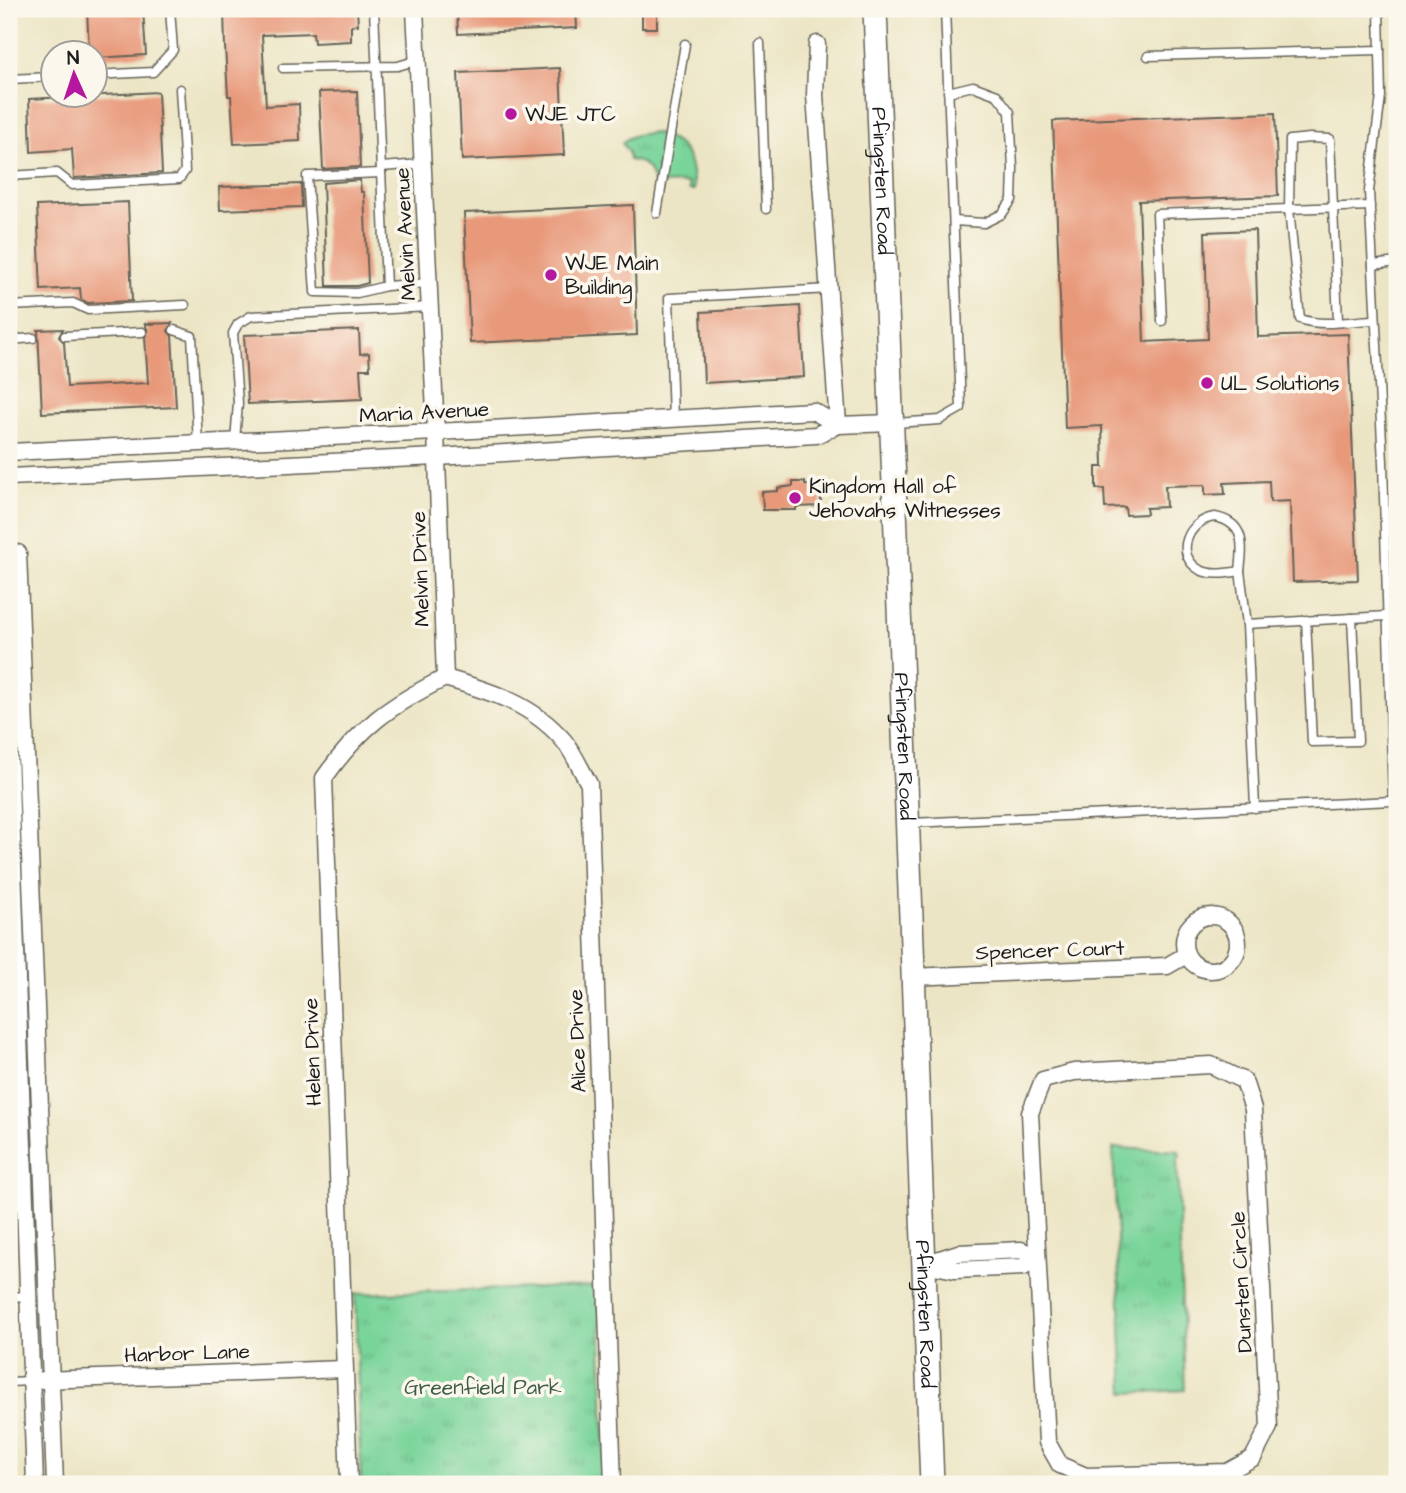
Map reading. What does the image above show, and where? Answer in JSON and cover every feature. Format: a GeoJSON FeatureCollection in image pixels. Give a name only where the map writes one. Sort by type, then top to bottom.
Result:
{"type":"FeatureCollection","features":[{"type":"Feature","properties":{"kind":"main road","name":"Pfingsten Road"},"geometry":{"type":"LineString","coordinates":[[875,9],[932,1484]]}},
{"type":"Feature","properties":{"kind":"street","name":"Melvin Avenue"},"geometry":{"type":"LineString","coordinates":[[415,9],[436,457]]}},
{"type":"Feature","properties":{"kind":"street"},"geometry":{"type":"LineString","coordinates":[[817,44],[816,95],[838,425]]}},
{"type":"Feature","properties":{"kind":"street","name":"Maria Avenue"},"geometry":{"type":"LineString","coordinates":[[9,452],[813,411],[838,425]]}},
{"type":"Feature","properties":{"kind":"street","name":"Maria Avenue"},"geometry":{"type":"LineString","coordinates":[[9,477],[436,457],[816,435],[838,425],[892,423]]}},
{"type":"Feature","properties":{"kind":"street","name":"Melvin Drive"},"geometry":{"type":"LineString","coordinates":[[436,457],[445,678]]}},
{"type":"Feature","properties":{"kind":"street"},"geometry":{"type":"LineString","coordinates":[[18,553],[20,690],[55,1484]]}},
{"type":"Feature","properties":{"kind":"street","name":"Helen Drive"},"geometry":{"type":"LineString","coordinates":[[349,1484],[324,778],[344,749],[373,721],[406,698],[445,678]]}},
{"type":"Feature","properties":{"kind":"street","name":"Alice Drive"},"geometry":{"type":"LineString","coordinates":[[445,678],[491,691],[532,711],[565,742],[589,784],[613,1484]]}},
{"type":"Feature","properties":{"kind":"street"},"geometry":{"type":"LineString","coordinates":[[9,754],[16,1194],[28,1296],[35,1484]]}},
{"type":"Feature","properties":{"kind":"street","name":"Spencer Court"},"geometry":{"type":"LineString","coordinates":[[912,977],[1167,966],[1186,955]]}},
{"type":"Feature","properties":{"kind":"street","name":"Dunsten Circle"},"geometry":{"type":"LineString","coordinates":[[1211,1065],[1244,1081],[1254,1109],[1269,1427],[1253,1458],[1227,1472],[1086,1476],[1060,1465],[1047,1442],[1037,1258],[1030,1113],[1043,1080],[1074,1072],[1211,1065]]}},
{"type":"Feature","properties":{"kind":"street"},"geometry":{"type":"LineString","coordinates":[[924,1264],[955,1270],[1024,1267],[1037,1258]]}},
{"type":"Feature","properties":{"kind":"street","name":"Harbor Lane"},"geometry":{"type":"LineString","coordinates":[[31,1381],[344,1369]]}},
{"type":"Feature","properties":{"kind":"lane"},"geometry":{"type":"LineString","coordinates":[[108,74],[153,72],[173,50],[170,9]]}},
{"type":"Feature","properties":{"kind":"lane"},"geometry":{"type":"LineString","coordinates":[[374,9],[386,286]]}},
{"type":"Feature","properties":{"kind":"lane"},"geometry":{"type":"LineString","coordinates":[[892,423],[940,420],[961,408],[946,9]]}},
{"type":"Feature","properties":{"kind":"lane"},"geometry":{"type":"LineString","coordinates":[[908,823],[1395,801],[1369,191],[1381,96],[1379,9]]}},
{"type":"Feature","properties":{"kind":"lane"},"geometry":{"type":"LineString","coordinates":[[760,43],[766,209]]}},
{"type":"Feature","properties":{"kind":"lane"},"geometry":{"type":"LineString","coordinates":[[657,214],[685,44]]}},
{"type":"Feature","properties":{"kind":"lane"},"geometry":{"type":"LineString","coordinates":[[1148,56],[1380,50]]}},
{"type":"Feature","properties":{"kind":"lane"},"geometry":{"type":"LineString","coordinates":[[283,68],[398,66],[418,60]]}},
{"type":"Feature","properties":{"kind":"lane"},"geometry":{"type":"LineString","coordinates":[[9,79],[38,78]]}},
{"type":"Feature","properties":{"kind":"lane"},"geometry":{"type":"LineString","coordinates":[[948,92],[973,86],[998,95],[1010,112],[1013,168],[1012,200],[1002,214],[984,223],[954,221]]}},
{"type":"Feature","properties":{"kind":"lane"},"geometry":{"type":"LineString","coordinates":[[9,176],[57,173],[72,185],[179,179],[185,171],[180,89]]}},
{"type":"Feature","properties":{"kind":"lane"},"geometry":{"type":"LineString","coordinates":[[1338,321],[1330,139],[1290,140],[1289,209],[1300,319],[1310,323],[1376,320]]}},
{"type":"Feature","properties":{"kind":"lane"},"geometry":{"type":"LineString","coordinates":[[422,164],[307,176],[315,292],[357,293],[386,286],[429,284]]}},
{"type":"Feature","properties":{"kind":"lane"},"geometry":{"type":"LineString","coordinates":[[1162,321],[1157,214],[1370,206]]}},
{"type":"Feature","properties":{"kind":"lane"},"geometry":{"type":"LineString","coordinates":[[1373,265],[1397,262]]}},
{"type":"Feature","properties":{"kind":"lane"},"geometry":{"type":"LineString","coordinates":[[673,419],[668,298],[830,289]]}},
{"type":"Feature","properties":{"kind":"lane"},"geometry":{"type":"LineString","coordinates":[[9,306],[73,303],[88,310],[185,305]]}},
{"type":"Feature","properties":{"kind":"lane"},"geometry":{"type":"LineString","coordinates":[[235,442],[237,403],[233,333],[243,320],[251,316],[430,307]]}},
{"type":"Feature","properties":{"kind":"lane"},"geometry":{"type":"LineString","coordinates":[[174,330],[192,336],[198,443]]}},
{"type":"Feature","properties":{"kind":"lane"},"geometry":{"type":"LineString","coordinates":[[65,336],[142,332]]}},
{"type":"Feature","properties":{"kind":"lane"},"geometry":{"type":"LineString","coordinates":[[9,340],[33,338]]}},
{"type":"Feature","properties":{"kind":"lane"},"geometry":{"type":"LineString","coordinates":[[1240,571],[1209,573],[1193,564],[1186,546],[1191,529],[1206,518],[1224,519],[1232,524],[1242,539],[1240,571],[1247,624],[1255,808]]}},
{"type":"Feature","properties":{"kind":"lane"},"geometry":{"type":"LineString","coordinates":[[1247,624],[1387,616]]}},
{"type":"Feature","properties":{"kind":"lane"},"geometry":{"type":"LineString","coordinates":[[1306,620],[1311,742],[1358,741],[1352,618]]}},
{"type":"Feature","properties":{"kind":"lane"},"geometry":{"type":"LineString","coordinates":[[9,1297],[28,1296]]}},
{"type":"Feature","properties":{"kind":"lane"},"geometry":{"type":"LineString","coordinates":[[9,1382],[31,1381]]}},
{"type":"Feature","properties":{"kind":"green space"},"geometry":{"type":"Polygon","coordinates":[[[657,133],[676,142],[686,154],[694,190],[689,190],[688,183],[654,184],[646,166],[629,160],[628,152],[622,143],[634,136],[657,133]]]}},
{"type":"Feature","properties":{"kind":"green space"},"geometry":{"type":"Polygon","coordinates":[[[1113,1148],[1179,1151],[1180,1157],[1177,1158],[1185,1390],[1124,1393],[1113,1148]]]}},
{"type":"Feature","properties":{"kind":"green space","name":"Greenfield Park"},"geometry":{"type":"Polygon","coordinates":[[[599,1286],[606,1484],[361,1484],[355,1294],[599,1286]]]}},
{"type":"Feature","properties":{"kind":"building"},"geometry":{"type":"Polygon","coordinates":[[[143,9],[146,55],[108,57],[108,38],[88,38],[87,10],[143,9]]]}},
{"type":"Feature","properties":{"kind":"building"},"geometry":{"type":"Polygon","coordinates":[[[224,9],[357,9],[358,25],[351,26],[351,41],[314,43],[313,33],[262,35],[266,106],[299,104],[300,141],[234,144],[231,96],[228,96],[224,9]]]}},
{"type":"Feature","properties":{"kind":"building"},"geometry":{"type":"Polygon","coordinates":[[[457,9],[576,9],[577,28],[458,34],[457,9]]]}},
{"type":"Feature","properties":{"kind":"building"},"geometry":{"type":"Polygon","coordinates":[[[642,9],[657,9],[657,28],[642,28],[642,9]]]}},
{"type":"Feature","properties":{"kind":"building","name":"WJE JTC"},"geometry":{"type":"Polygon","coordinates":[[[560,68],[564,155],[462,160],[458,73],[560,68]]]}},
{"type":"Feature","properties":{"kind":"building"},"geometry":{"type":"Polygon","coordinates":[[[357,91],[360,167],[323,169],[319,92],[357,91]]]}},
{"type":"Feature","properties":{"kind":"building"},"geometry":{"type":"Polygon","coordinates":[[[158,92],[162,173],[74,178],[72,149],[31,152],[29,99],[38,99],[38,108],[108,108],[108,95],[158,92]]]}},
{"type":"Feature","properties":{"kind":"building","name":"UL Solutions"},"geometry":{"type":"Polygon","coordinates":[[[1275,113],[1278,196],[1139,201],[1144,342],[1208,339],[1205,232],[1255,230],[1258,337],[1348,334],[1358,580],[1293,582],[1290,501],[1270,502],[1269,481],[1224,483],[1225,494],[1205,495],[1205,485],[1165,486],[1166,507],[1146,508],[1147,514],[1126,515],[1125,507],[1105,508],[1104,489],[1096,489],[1096,467],[1103,467],[1102,426],[1065,428],[1053,121],[1275,113]]]}},
{"type":"Feature","properties":{"kind":"building"},"geometry":{"type":"Polygon","coordinates":[[[360,180],[361,192],[364,192],[368,283],[357,286],[327,286],[323,183],[360,180]]]}},
{"type":"Feature","properties":{"kind":"building"},"geometry":{"type":"Polygon","coordinates":[[[301,184],[302,207],[220,210],[219,187],[301,184]]]}},
{"type":"Feature","properties":{"kind":"building"},"geometry":{"type":"Polygon","coordinates":[[[128,202],[132,301],[88,303],[81,299],[80,288],[41,290],[37,206],[128,202]]]}},
{"type":"Feature","properties":{"kind":"building","name":"WJE Main Building"},"geometry":{"type":"Polygon","coordinates":[[[633,205],[637,335],[470,343],[464,213],[633,205]]]}},
{"type":"Feature","properties":{"kind":"building"},"geometry":{"type":"Polygon","coordinates":[[[800,306],[804,377],[704,383],[701,312],[800,306]]]}},
{"type":"Feature","properties":{"kind":"building"},"geometry":{"type":"Polygon","coordinates":[[[172,323],[168,331],[172,336],[176,407],[42,413],[38,330],[63,329],[59,337],[64,342],[67,387],[148,383],[145,337],[148,331],[145,324],[172,323]]]}},
{"type":"Feature","properties":{"kind":"building"},"geometry":{"type":"Polygon","coordinates":[[[359,330],[360,354],[369,353],[370,369],[360,369],[362,399],[248,404],[244,335],[359,330]]]}},
{"type":"Feature","properties":{"kind":"building","name":"Kingdom Hall of Jehovahs Witnesses"},"geometry":{"type":"Polygon","coordinates":[[[793,482],[821,486],[821,506],[796,507],[796,510],[763,510],[762,492],[778,491],[778,488],[793,486],[793,482]]]}},
{"type":"Feature","properties":{"kind":"place","name":"WJE JTC"},"geometry":{"type":"Point","coordinates":[511,114]}},
{"type":"Feature","properties":{"kind":"place","name":"WJE Main Building"},"geometry":{"type":"Point","coordinates":[551,275]}},
{"type":"Feature","properties":{"kind":"place","name":"UL Solutions"},"geometry":{"type":"Point","coordinates":[1207,383]}},
{"type":"Feature","properties":{"kind":"place","name":"Kingdom Hall of Jehovahs Witnesses"},"geometry":{"type":"Point","coordinates":[795,498]}}]}
